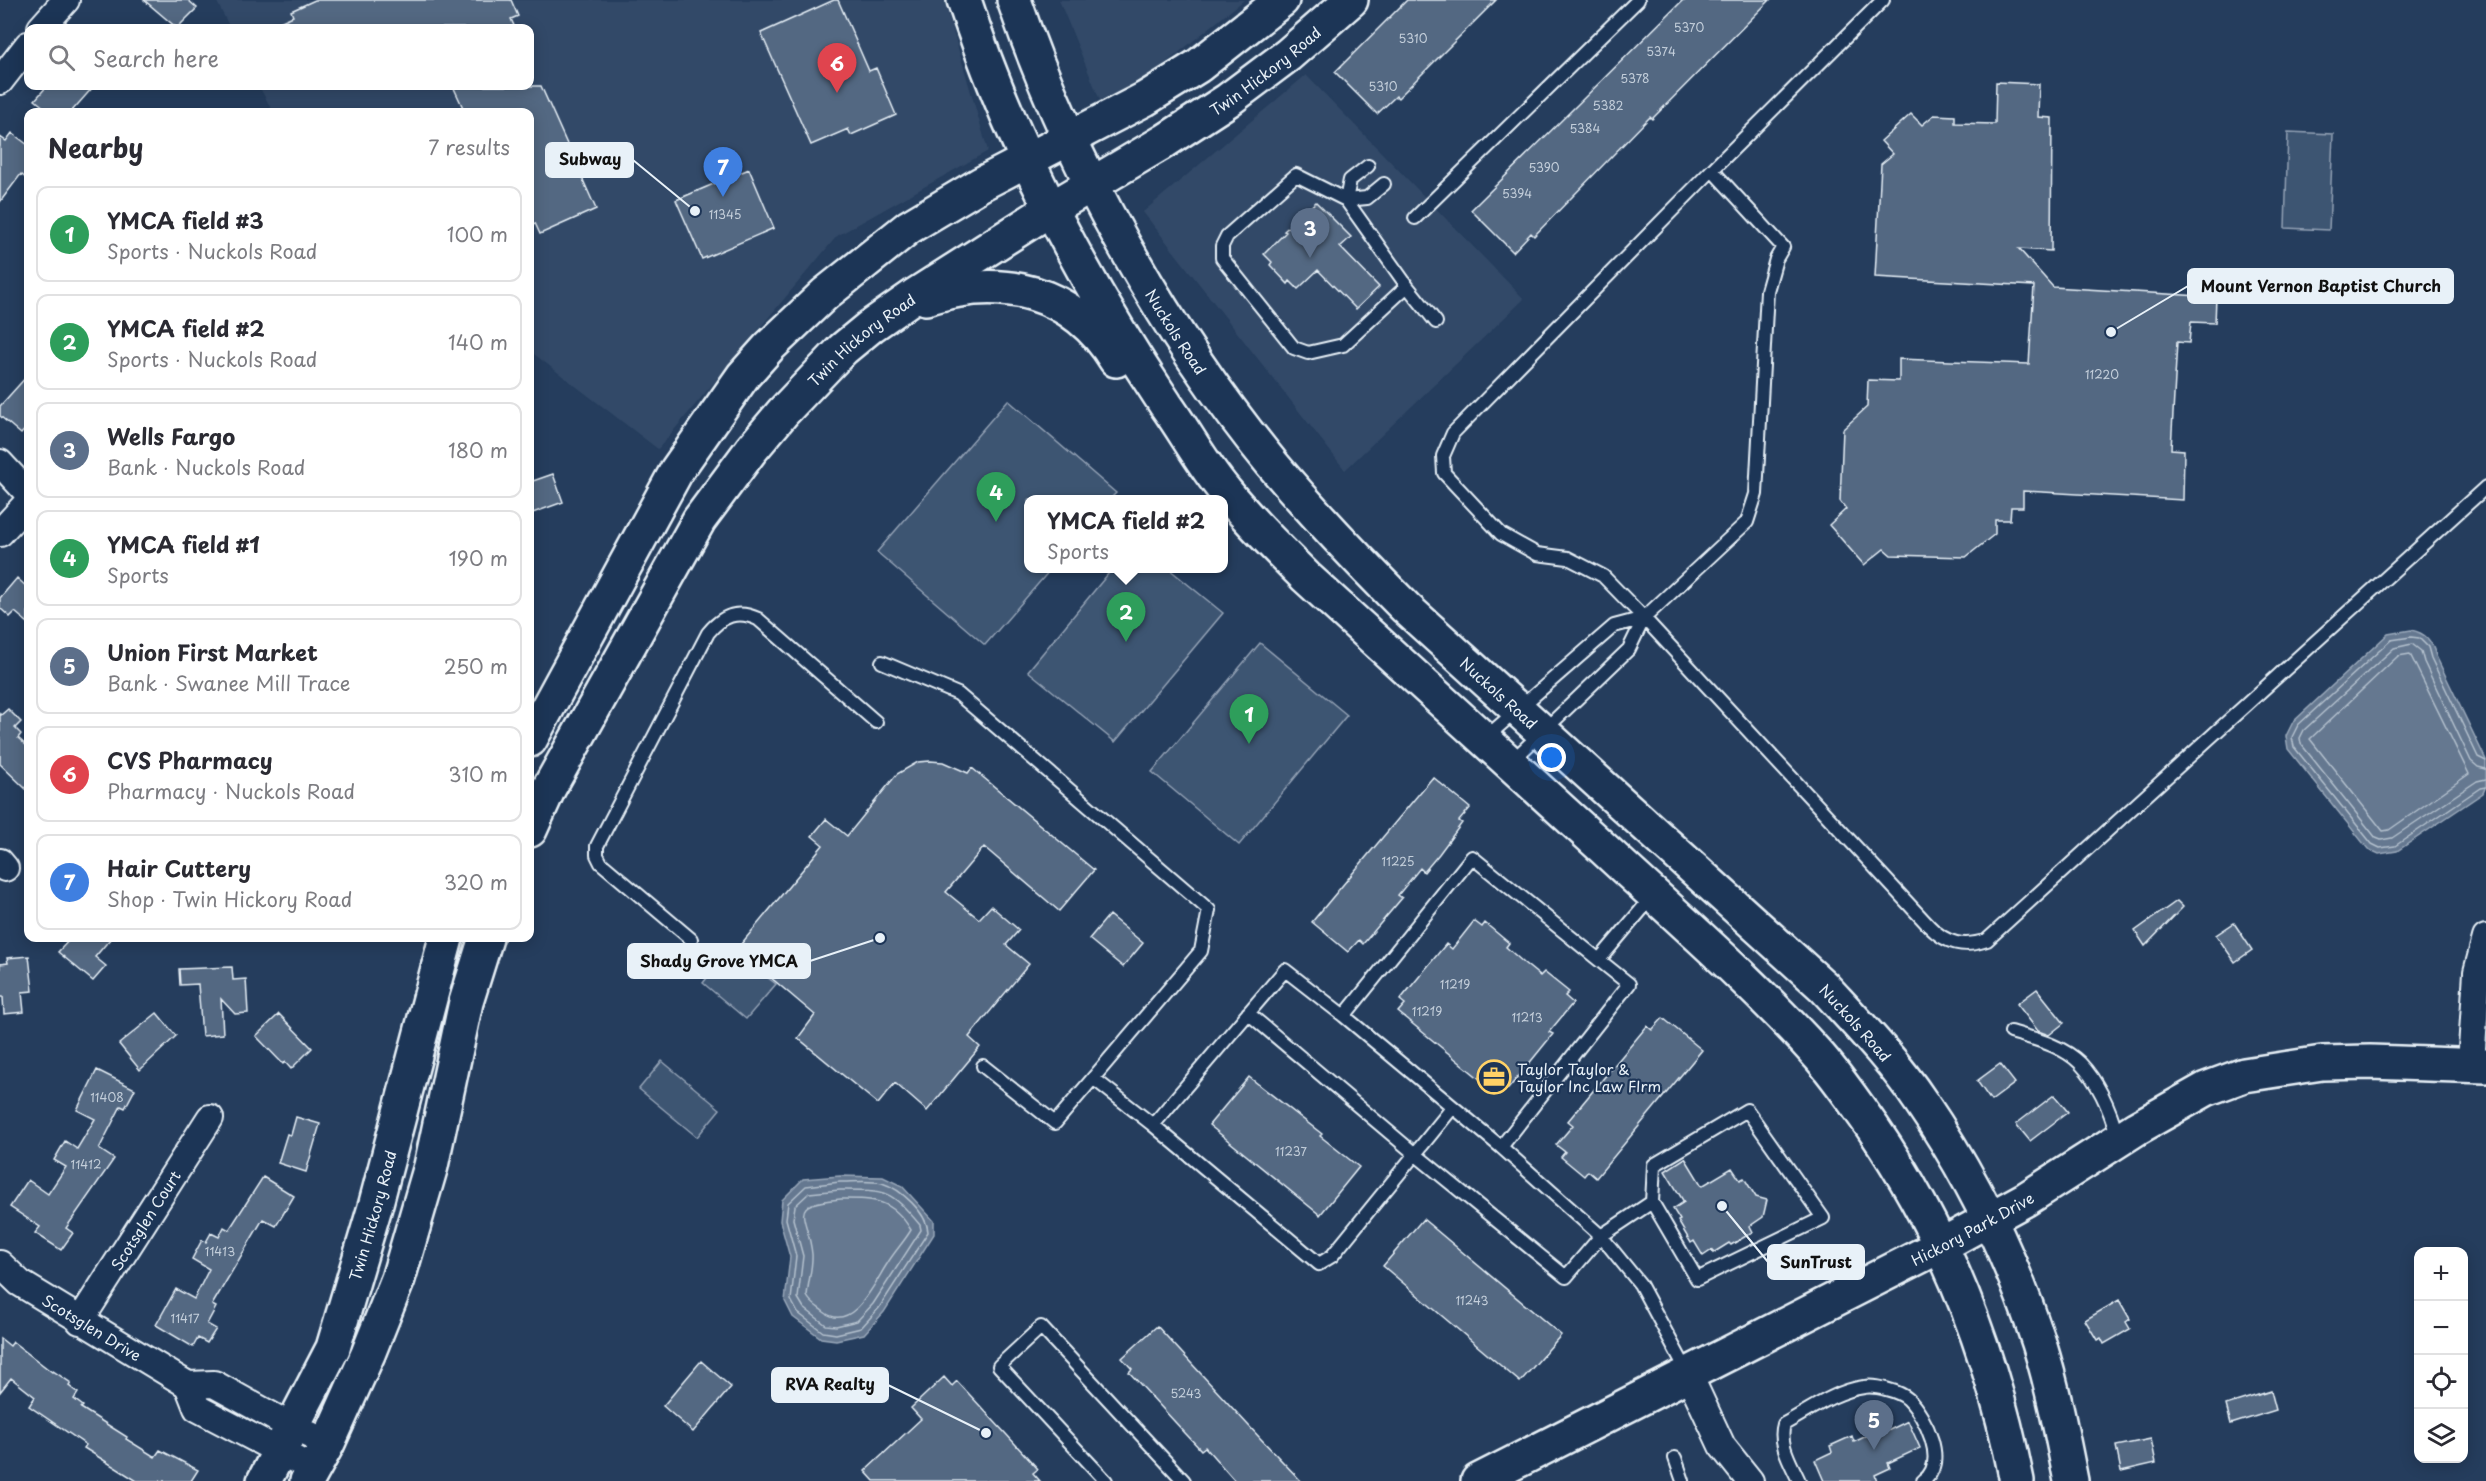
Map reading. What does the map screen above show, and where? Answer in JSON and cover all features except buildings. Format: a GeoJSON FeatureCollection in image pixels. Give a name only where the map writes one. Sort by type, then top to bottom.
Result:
{"type":"FeatureCollection","features":[{"type":"Feature","properties":{"kind":"main road"},"geometry":{"type":"LineString","coordinates":[[964,0],[1027,160],[1080,266],[1128,347],[1223,489]]}},
{"type":"Feature","properties":{"kind":"main road","name":"Nuckols Road"},"geometry":{"type":"LineString","coordinates":[[1014,0],[1070,138],[1092,184],[1180,337],[1206,376],[1274,466],[1341,543],[1406,608],[1824,987],[1862,1028],[1920,1101],[1962,1169],[2010,1264],[2039,1343],[2053,1394],[2071,1481]]}},
{"type":"Feature","properties":{"kind":"main road"},"geometry":{"type":"LineString","coordinates":[[534,734],[677,470],[743,376],[797,319],[877,251],[947,203],[1144,99],[1198,66],[1282,0]]}},
{"type":"Feature","properties":{"kind":"main road","name":"Twin Hickory Road"},"geometry":{"type":"LineString","coordinates":[[534,821],[549,788],[699,520],[751,450],[783,412],[843,349],[871,326],[1052,208],[1197,122],[1288,55],[1351,0]]}},
{"type":"Feature","properties":{"kind":"main road"},"geometry":{"type":"LineString","coordinates":[[871,326],[927,298],[953,291],[1005,287],[1027,291],[1052,300],[1078,315],[1109,349],[1147,408],[1274,546],[1733,969],[1821,1059],[1850,1095],[1920,1202],[1964,1294],[1986,1357],[2002,1409],[2017,1481]]}},
{"type":"Feature","properties":{"kind":"main road","name":"Twin Hickory Road"},"geometry":{"type":"LineString","coordinates":[[264,1481],[333,1348],[375,1207],[445,942]]}},
{"type":"Feature","properties":{"kind":"main road"},"geometry":{"type":"LineString","coordinates":[[317,1465],[368,1354],[398,1279],[431,1166],[466,1002],[485,942]]}},
{"type":"Feature","properties":{"kind":"main road","name":"Hickory Park Drive"},"geometry":{"type":"LineString","coordinates":[[1478,1481],[1942,1245],[2026,1199],[2174,1105],[2206,1089],[2244,1075],[2322,1063],[2478,1065]]}},
{"type":"Feature","properties":{"kind":"street"},"geometry":{"type":"LineString","coordinates":[[45,24],[66,0]]}},
{"type":"Feature","properties":{"kind":"street"},"geometry":{"type":"LineString","coordinates":[[0,81],[24,50]]}},
{"type":"Feature","properties":{"kind":"street"},"geometry":{"type":"LineString","coordinates":[[0,463],[24,489]]}},
{"type":"Feature","properties":{"kind":"street"},"geometry":{"type":"LineString","coordinates":[[0,533],[24,506]]}},
{"type":"Feature","properties":{"kind":"street"},"geometry":{"type":"LineString","coordinates":[[2478,1065],[2477,972],[2486,938]]}},
{"type":"Feature","properties":{"kind":"street","name":"Scotsglen Court"},"geometry":{"type":"LineString","coordinates":[[80,1321],[210,1118]]}},
{"type":"Feature","properties":{"kind":"street","name":"Scotsglen Drive"},"geometry":{"type":"LineString","coordinates":[[0,1264],[20,1283],[188,1384],[214,1384],[317,1465]]}},
{"type":"Feature","properties":{"kind":"street"},"geometry":{"type":"LineString","coordinates":[[1688,1373],[1722,1446],[1750,1481]]}},
{"type":"Feature","properties":{"kind":"lane"},"geometry":{"type":"LineString","coordinates":[[1415,218],[1638,0]]}},
{"type":"Feature","properties":{"kind":"lane"},"geometry":{"type":"LineString","coordinates":[[1883,0],[1453,433],[1443,456],[1444,473],[1501,534],[1537,554],[1568,558],[1603,576],[1936,934],[1952,943],[1974,945],[1987,940],[2486,487]]}},
{"type":"Feature","properties":{"kind":"lane"},"geometry":{"type":"LineString","coordinates":[[1346,200],[1350,180],[1368,166]]}},
{"type":"Feature","properties":{"kind":"lane"},"geometry":{"type":"LineString","coordinates":[[1510,763],[1629,649],[1644,618],[1747,522],[1756,494],[1767,291],[1776,259],[1783,247],[1712,170]]}},
{"type":"Feature","properties":{"kind":"lane"},"geometry":{"type":"LineString","coordinates":[[1407,286],[1343,345],[1308,353],[1294,348],[1222,258],[1222,246],[1227,236],[1296,176],[1346,200],[1407,286],[1437,322]]}},
{"type":"Feature","properties":{"kind":"lane"},"geometry":{"type":"LineString","coordinates":[[1346,200],[1367,198],[1384,184]]}},
{"type":"Feature","properties":{"kind":"lane"},"geometry":{"type":"LineString","coordinates":[[692,939],[601,862],[597,855],[597,846],[708,633],[717,622],[736,614],[746,614],[758,619],[876,722]]}},
{"type":"Feature","properties":{"kind":"lane"},"geometry":{"type":"LineString","coordinates":[[1484,739],[1614,626],[1644,618]]}},
{"type":"Feature","properties":{"kind":"lane"},"geometry":{"type":"LineString","coordinates":[[882,662],[958,694],[1209,910],[1201,951],[1055,1123],[983,1065]]}},
{"type":"Feature","properties":{"kind":"lane"},"geometry":{"type":"LineString","coordinates":[[1344,1016],[1472,857],[1629,984],[1501,1147]]}},
{"type":"Feature","properties":{"kind":"lane"},"geometry":{"type":"LineString","coordinates":[[1599,960],[1654,895]]}},
{"type":"Feature","properties":{"kind":"lane"},"geometry":{"type":"LineString","coordinates":[[1153,1125],[1285,970],[1344,1016],[1501,1147],[1601,1236],[1640,1284],[1688,1373]]}},
{"type":"Feature","properties":{"kind":"lane"},"geometry":{"type":"LineString","coordinates":[[1248,1013],[1414,1154],[1566,1277],[1601,1236],[1652,1202]]}},
{"type":"Feature","properties":{"kind":"lane"},"geometry":{"type":"LineString","coordinates":[[2011,1032],[2044,1042],[2079,1063],[2111,1114],[2119,1139]]}},
{"type":"Feature","properties":{"kind":"lane"},"geometry":{"type":"LineString","coordinates":[[1094,1078],[1319,1264],[1332,1256],[1453,1107]]}},
{"type":"Feature","properties":{"kind":"lane"},"geometry":{"type":"LineString","coordinates":[[1747,1110],[1823,1218],[1697,1279],[1652,1202],[1654,1165],[1747,1110]]}},
{"type":"Feature","properties":{"kind":"lane"},"geometry":{"type":"LineString","coordinates":[[1106,1481],[999,1366],[1041,1327],[1184,1481]]}},
{"type":"Feature","properties":{"kind":"lane"},"geometry":{"type":"LineString","coordinates":[[1799,1481],[1782,1443],[1781,1434],[1784,1424],[1833,1397],[1865,1387],[1887,1390],[1907,1398],[1921,1417],[1936,1449],[1933,1466],[1927,1479],[1923,1481]]}},
{"type":"Feature","properties":{"kind":"lane"},"geometry":{"type":"LineString","coordinates":[[1675,1458],[1683,1481]]}},
{"type":"Feature","properties":{"kind":"shaded area"},"geometry":{"type":"Polygon","coordinates":[[[216,0],[944,0],[988,151],[837,236],[658,449],[534,354],[534,108],[271,108],[261,90],[534,90],[534,24],[228,24],[216,0]]]}},
{"type":"Feature","properties":{"kind":"shaded area"},"geometry":{"type":"Polygon","coordinates":[[[1059,0],[1244,0],[1142,82],[1100,100],[1059,0]]]}},
{"type":"Feature","properties":{"kind":"shaded area"},"geometry":{"type":"Polygon","coordinates":[[[1306,75],[1524,299],[1345,470],[1143,212],[1306,75]]]}},
{"type":"Feature","properties":{"kind":"shaded area"},"geometry":{"type":"Polygon","coordinates":[[[2288,132],[2333,134],[2329,230],[2285,228],[2288,132]]]}},
{"type":"Feature","properties":{"kind":"shaded area"},"geometry":{"type":"Polygon","coordinates":[[[1008,400],[1116,493],[1114,495],[1024,495],[1024,573],[1048,573],[985,645],[877,552],[1008,400]]]}},
{"type":"Feature","properties":{"kind":"shaded area"},"geometry":{"type":"Polygon","coordinates":[[[1109,573],[1174,573],[1223,613],[1115,742],[1028,671],[1109,573]]]}},
{"type":"Feature","properties":{"kind":"shaded area"},"geometry":{"type":"Polygon","coordinates":[[[1260,643],[1347,715],[1239,845],[1152,772],[1260,643]]]}},
{"type":"Feature","properties":{"kind":"shaded area"},"geometry":{"type":"Polygon","coordinates":[[[730,949],[776,984],[746,1019],[703,983],[730,949]]]}},
{"type":"Feature","properties":{"kind":"shaded area"},"geometry":{"type":"Polygon","coordinates":[[[662,1061],[720,1109],[697,1137],[639,1089],[662,1061]]]}},
{"type":"Feature","properties":{"kind":"water"},"geometry":{"type":"Polygon","coordinates":[[[2411,630],[2428,638],[2433,646],[2486,760],[2486,786],[2483,793],[2397,851],[2379,854],[2368,849],[2288,749],[2286,736],[2293,722],[2388,634],[2411,630]]]}},
{"type":"Feature","properties":{"kind":"water"},"geometry":{"type":"Polygon","coordinates":[[[840,1176],[883,1177],[902,1186],[934,1221],[934,1234],[884,1312],[864,1334],[836,1340],[821,1338],[793,1317],[785,1301],[790,1257],[780,1221],[782,1200],[803,1179],[840,1176]]]}},
{"type":"Feature","properties":{"kind":"place","name":"CVS Pharmacy"},"geometry":{"type":"Point","coordinates":[837,93]}},
{"type":"Feature","properties":{"kind":"place","name":"Hair Cuttery"},"geometry":{"type":"Point","coordinates":[723,197]}},
{"type":"Feature","properties":{"kind":"place","name":"Subway"},"geometry":{"type":"Point","coordinates":[695,211]}},
{"type":"Feature","properties":{"kind":"place","name":"Wells Fargo"},"geometry":{"type":"Point","coordinates":[1310,258]}},
{"type":"Feature","properties":{"kind":"place","name":"Mount Vernon Baptist Church"},"geometry":{"type":"Point","coordinates":[2111,332]}},
{"type":"Feature","properties":{"kind":"place","name":"YMCA field #1"},"geometry":{"type":"Point","coordinates":[996,522]}},
{"type":"Feature","properties":{"kind":"place","name":"YMCA field #2"},"geometry":{"type":"Point","coordinates":[1126,642]}},
{"type":"Feature","properties":{"kind":"place","name":"YMCA field #3"},"geometry":{"type":"Point","coordinates":[1249,744]}},
{"type":"Feature","properties":{"kind":"place","name":"Shady Grove YMCA"},"geometry":{"type":"Point","coordinates":[880,938]}},
{"type":"Feature","properties":{"kind":"place","name":"Taylor Taylor & Taylor Inc Law FIrm"},"geometry":{"type":"Point","coordinates":[1494,1077]}},
{"type":"Feature","properties":{"kind":"place","name":"SunTrust"},"geometry":{"type":"Point","coordinates":[1722,1206]}},
{"type":"Feature","properties":{"kind":"place","name":"RVA Realty"},"geometry":{"type":"Point","coordinates":[986,1433]}},
{"type":"Feature","properties":{"kind":"place","name":"Union First Market"},"geometry":{"type":"Point","coordinates":[1874,1450]}}]}
